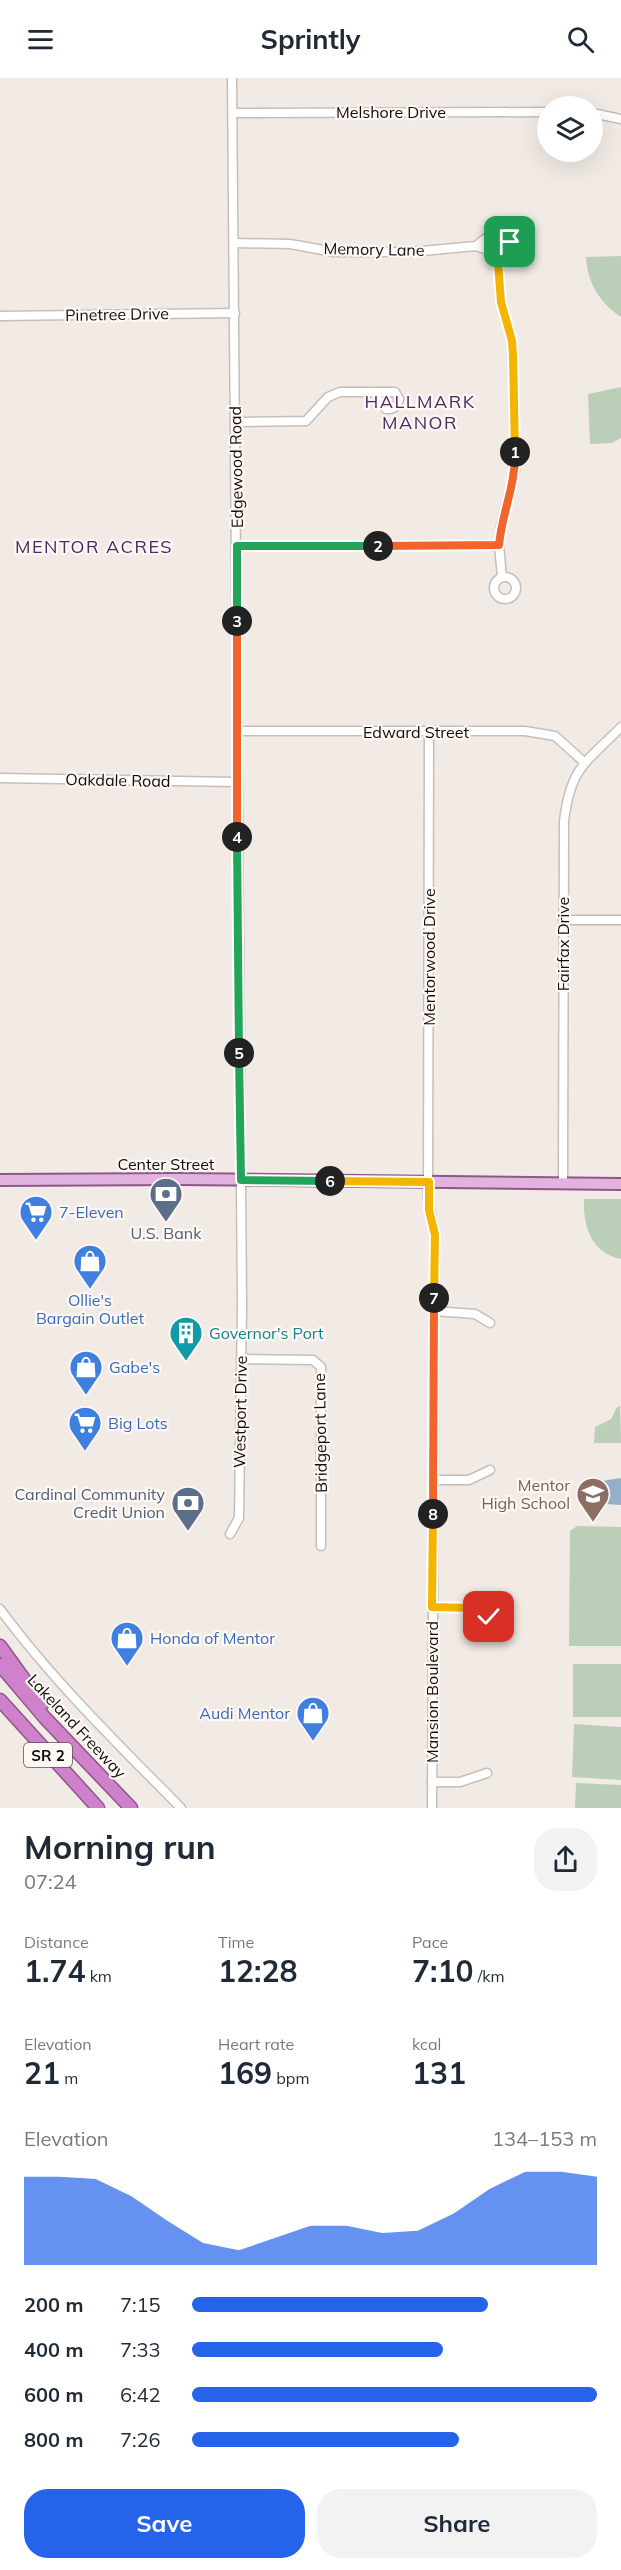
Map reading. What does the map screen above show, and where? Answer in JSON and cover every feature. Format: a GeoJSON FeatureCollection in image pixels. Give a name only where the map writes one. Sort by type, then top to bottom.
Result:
{"type":"FeatureCollection","features":[{"type":"Feature","properties":{"kind":"highway"},"geometry":{"type":"LineString","coordinates":[[0,1646],[69,1741]]}},
{"type":"Feature","properties":{"kind":"highway","name":"Lakeland Freeway"},"geometry":{"type":"LineString","coordinates":[[0,1665],[45,1718],[131,1808]]}},
{"type":"Feature","properties":{"kind":"highway","name":"SR 2"},"geometry":{"type":"LineString","coordinates":[[0,1700],[98,1808]]}},
{"type":"Feature","properties":{"kind":"main road","name":"Center Street"},"geometry":{"type":"LineString","coordinates":[[0,1180],[621,1184]]}},
{"type":"Feature","properties":{"kind":"street","name":"Edgewood Road"},"geometry":{"type":"LineString","coordinates":[[232,78],[241,1180]]}},
{"type":"Feature","properties":{"kind":"street","name":"Melshore Drive"},"geometry":{"type":"LineString","coordinates":[[234,113],[537,112]]}},
{"type":"Feature","properties":{"kind":"street"},"geometry":{"type":"LineString","coordinates":[[603,115],[621,119]]}},
{"type":"Feature","properties":{"kind":"street","name":"Memory Lane"},"geometry":{"type":"LineString","coordinates":[[235,243],[290,244],[334,252],[411,252],[476,246],[490,251],[498,263],[508,254],[510,242],[507,237],[498,232],[476,246]]}},
{"type":"Feature","properties":{"kind":"street"},"geometry":{"type":"LineString","coordinates":[[498,263],[501,302],[512,341],[515,471],[501,526],[499,545],[502,577]]}},
{"type":"Feature","properties":{"kind":"street","name":"Pinetree Drive"},"geometry":{"type":"LineString","coordinates":[[0,316],[235,313]]}},
{"type":"Feature","properties":{"kind":"street"},"geometry":{"type":"LineString","coordinates":[[236,422],[306,421],[328,397],[340,392],[373,392]]}},
{"type":"Feature","properties":{"kind":"street"},"geometry":{"type":"LineString","coordinates":[[237,546],[499,545]]}},
{"type":"Feature","properties":{"kind":"street","name":"Fairfax Drive"},"geometry":{"type":"LineString","coordinates":[[563,1182],[564,821],[567,794],[584,762],[620,730]]}},
{"type":"Feature","properties":{"kind":"street","name":"Edward Street"},"geometry":{"type":"LineString","coordinates":[[237,731],[525,731],[555,736],[584,762]]}},
{"type":"Feature","properties":{"kind":"street","name":"Mentorwood Drive"},"geometry":{"type":"LineString","coordinates":[[429,732],[429,1182]]}},
{"type":"Feature","properties":{"kind":"street","name":"Oakdale Road"},"geometry":{"type":"LineString","coordinates":[[0,778],[236,782]]}},
{"type":"Feature","properties":{"kind":"street"},"geometry":{"type":"LineString","coordinates":[[563,920],[621,920]]}},
{"type":"Feature","properties":{"kind":"street","name":"Westport Drive"},"geometry":{"type":"LineString","coordinates":[[230,1534],[239,1518],[241,1180]]}},
{"type":"Feature","properties":{"kind":"street","name":"Mansion Boulevard"},"geometry":{"type":"LineString","coordinates":[[429,1182],[429,1210],[435,1235],[432,1808]]}},
{"type":"Feature","properties":{"kind":"street"},"geometry":{"type":"LineString","coordinates":[[434,1311],[475,1314],[490,1323]]}},
{"type":"Feature","properties":{"kind":"street","name":"Bridgeport Lane"},"geometry":{"type":"LineString","coordinates":[[241,1359],[313,1360],[321,1367],[321,1546]]}},
{"type":"Feature","properties":{"kind":"street"},"geometry":{"type":"LineString","coordinates":[[433,1480],[469,1480],[490,1470]]}},
{"type":"Feature","properties":{"kind":"street"},"geometry":{"type":"LineString","coordinates":[[432,1607],[474,1608],[489,1617]]}},
{"type":"Feature","properties":{"kind":"street"},"geometry":{"type":"LineString","coordinates":[[0,1609],[44,1663],[181,1808]]}},
{"type":"Feature","properties":{"kind":"street"},"geometry":{"type":"LineString","coordinates":[[432,1782],[460,1782],[487,1773]]}},
{"type":"Feature","properties":{"kind":"green space"},"geometry":{"type":"Polygon","coordinates":[[[621,256],[621,317],[596,292],[589,276],[586,257],[621,256]]]}},
{"type":"Feature","properties":{"kind":"green space"},"geometry":{"type":"Polygon","coordinates":[[[621,387],[621,438],[612,443],[590,444],[588,394],[621,387]]]}},
{"type":"Feature","properties":{"kind":"green space"},"geometry":{"type":"Polygon","coordinates":[[[584,1199],[621,1199],[621,1259],[602,1251],[591,1237],[585,1219],[584,1199]]]}},
{"type":"Feature","properties":{"kind":"green space"},"geometry":{"type":"Polygon","coordinates":[[[620,1406],[621,1443],[594,1443],[595,1427],[611,1419],[617,1407],[620,1406]]]}},
{"type":"Feature","properties":{"kind":"green space"},"geometry":{"type":"Polygon","coordinates":[[[577,1526],[621,1527],[621,1646],[569,1646],[570,1531],[577,1526]]]}},
{"type":"Feature","properties":{"kind":"green space"},"geometry":{"type":"Polygon","coordinates":[[[573,1664],[621,1664],[621,1717],[573,1717],[573,1664]]]}},
{"type":"Feature","properties":{"kind":"green space"},"geometry":{"type":"Polygon","coordinates":[[[574,1724],[621,1727],[621,1780],[572,1777],[574,1724]]]}},
{"type":"Feature","properties":{"kind":"green space"},"geometry":{"type":"Polygon","coordinates":[[[576,1783],[621,1785],[621,1808],[575,1808],[576,1783]]]}},
{"type":"Feature","properties":{"kind":"water"},"geometry":{"type":"Polygon","coordinates":[[[621,1478],[621,1505],[604,1504],[595,1498],[595,1488],[601,1481],[621,1478]]]}},
{"type":"Feature","properties":{"kind":"place","name":"U.S. Bank"},"geometry":{"type":"Point","coordinates":[166,1223]}},
{"type":"Feature","properties":{"kind":"place","name":"7-Eleven"},"geometry":{"type":"Point","coordinates":[36,1241]}},
{"type":"Feature","properties":{"kind":"place","name":"Ollie's Bargain Outlet"},"geometry":{"type":"Point","coordinates":[90,1290]}},
{"type":"Feature","properties":{"kind":"place","name":"Governor's Port"},"geometry":{"type":"Point","coordinates":[186,1362]}},
{"type":"Feature","properties":{"kind":"place","name":"Gabe's"},"geometry":{"type":"Point","coordinates":[86,1396]}},
{"type":"Feature","properties":{"kind":"place","name":"Big Lots"},"geometry":{"type":"Point","coordinates":[85,1452]}},
{"type":"Feature","properties":{"kind":"place","name":"Mentor High School"},"geometry":{"type":"Point","coordinates":[593,1523]}},
{"type":"Feature","properties":{"kind":"place","name":"Cardinal Community Credit Union"},"geometry":{"type":"Point","coordinates":[188,1532]}},
{"type":"Feature","properties":{"kind":"place","name":"Honda of Mentor"},"geometry":{"type":"Point","coordinates":[127,1667]}},
{"type":"Feature","properties":{"kind":"place","name":"Audi Mentor"},"geometry":{"type":"Point","coordinates":[313,1742]}},
{"type":"Feature","properties":{"kind":"district","name":"HALLMARK MANOR"},"geometry":{"type":"Point","coordinates":[420,411]}},
{"type":"Feature","properties":{"kind":"district","name":"MENTOR ACRES"},"geometry":{"type":"Point","coordinates":[94,546]}},
{"type":"Feature","properties":{"kind":"route"},"geometry":{"type":"LineString","coordinates":[[489,1617],[474,1608],[432,1607],[435,1235],[429,1210],[429,1182],[241,1180],[236,782],[237,546],[499,545],[501,526],[515,471],[512,341],[501,302],[498,263],[508,254],[510,242]]}}]}
